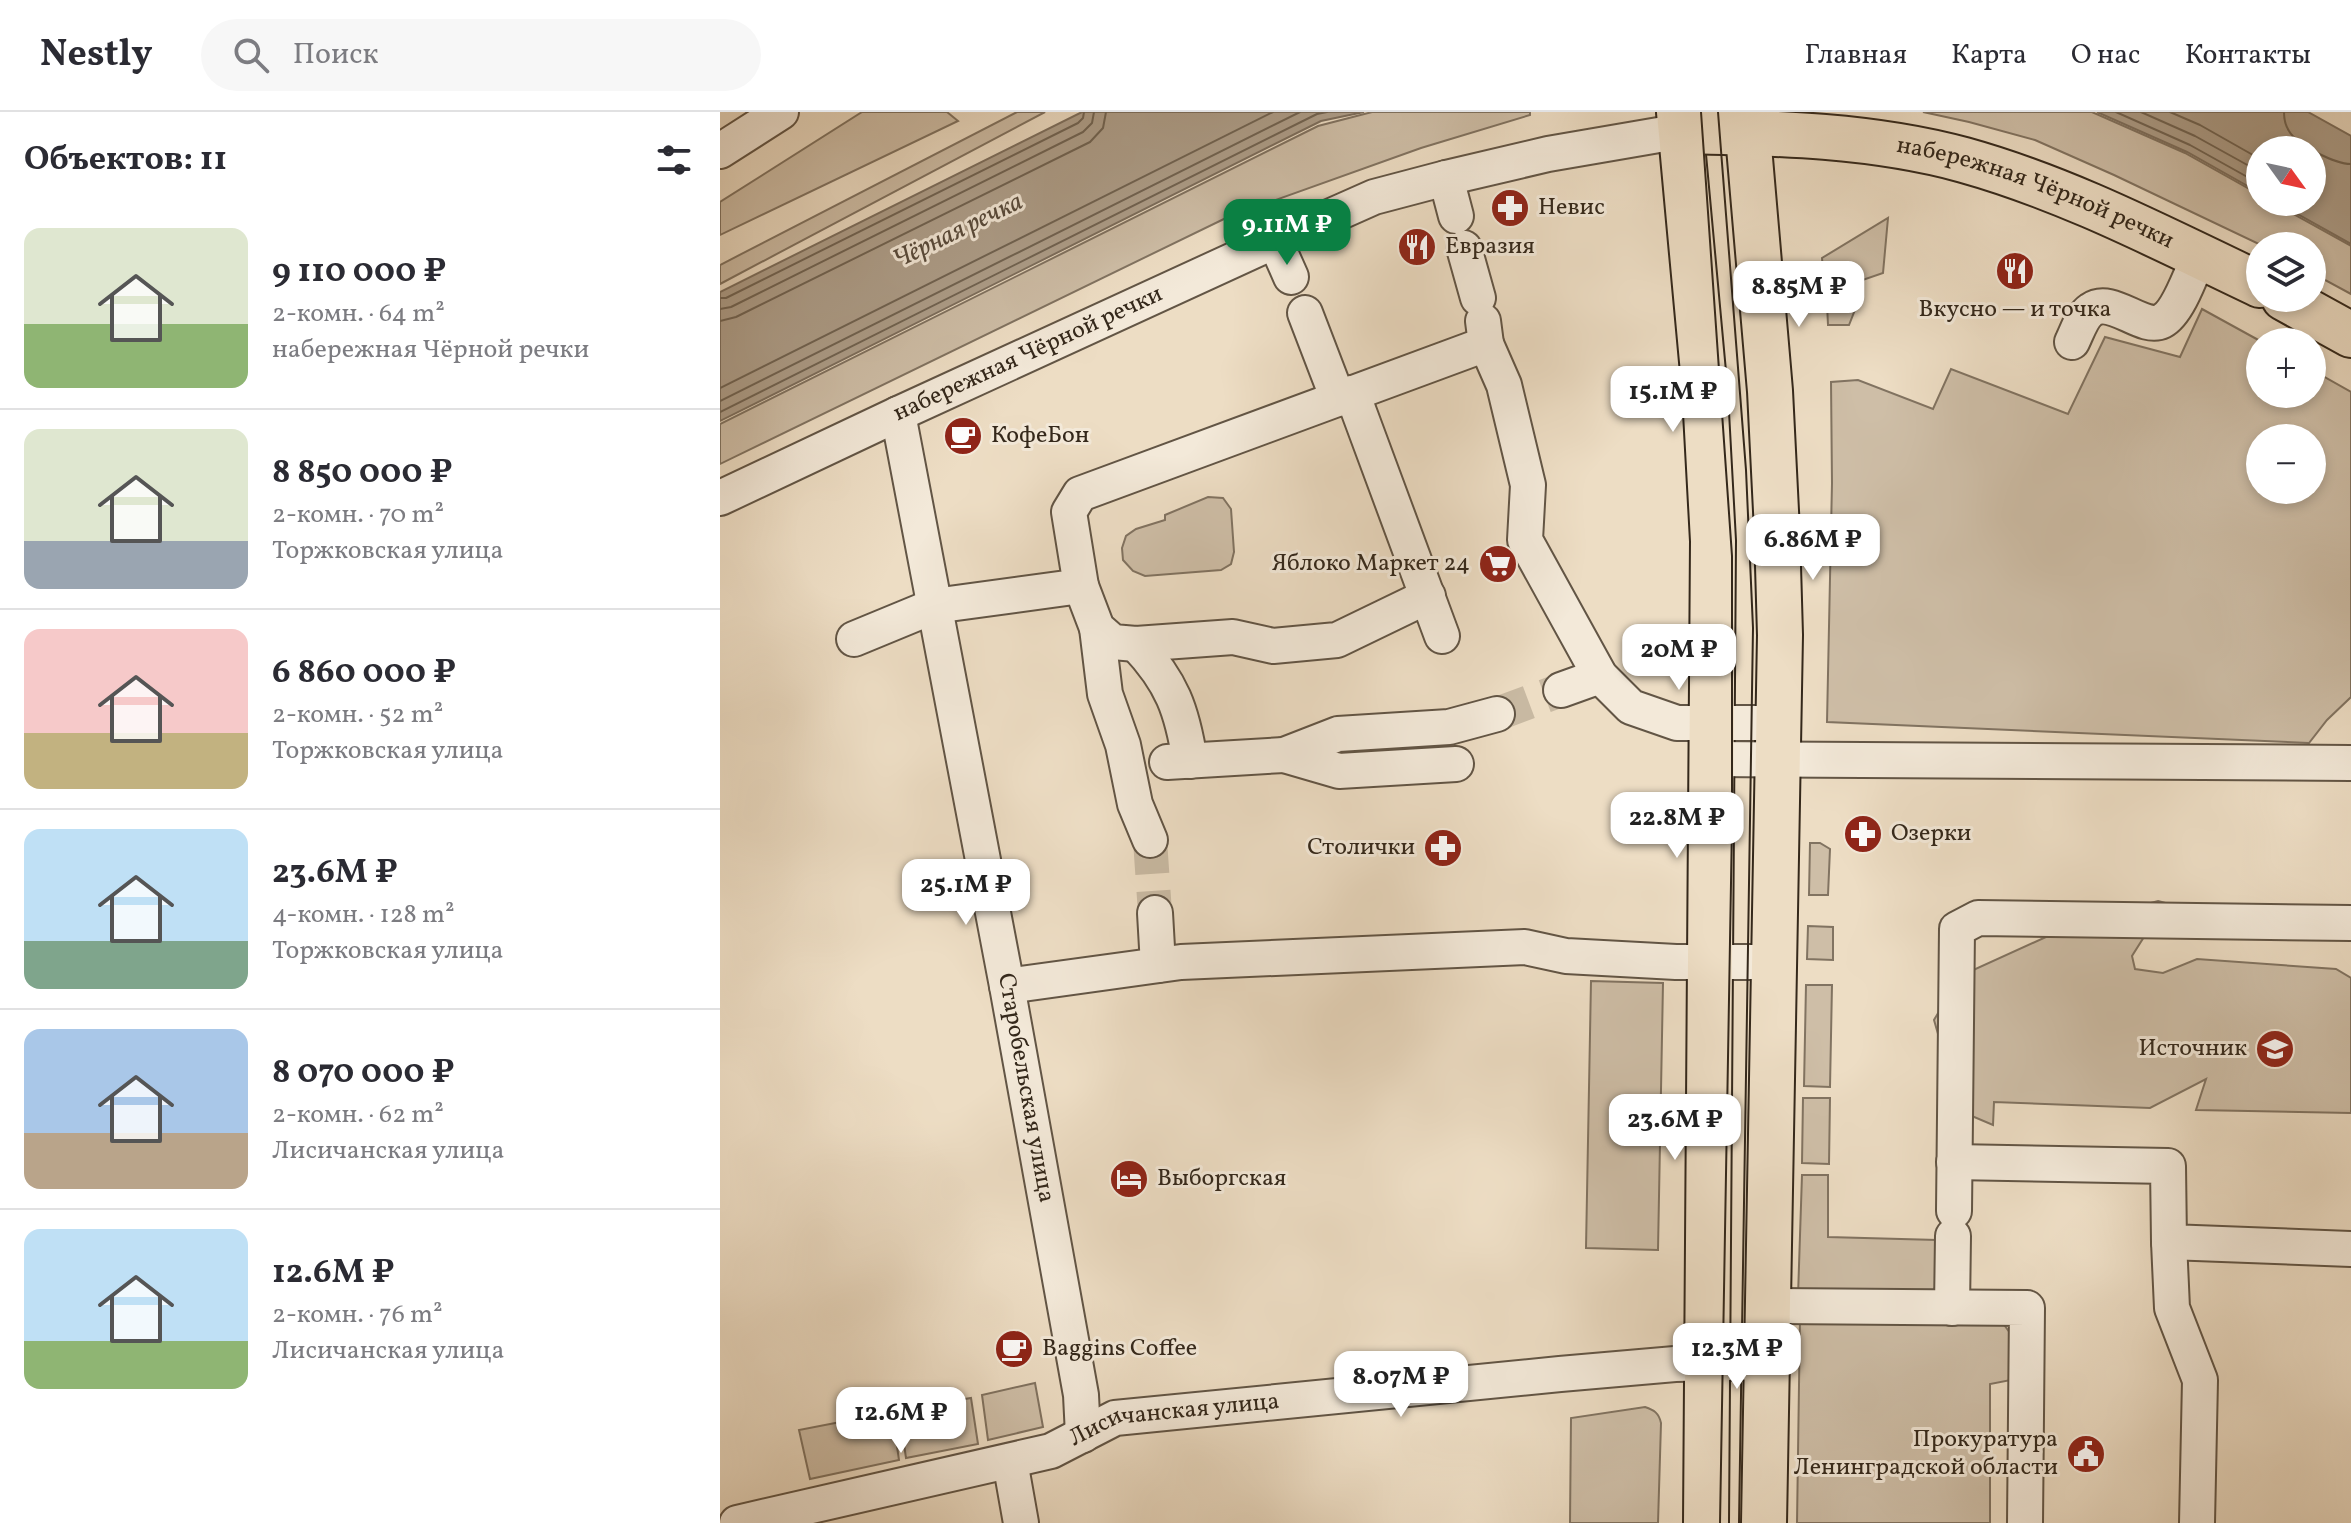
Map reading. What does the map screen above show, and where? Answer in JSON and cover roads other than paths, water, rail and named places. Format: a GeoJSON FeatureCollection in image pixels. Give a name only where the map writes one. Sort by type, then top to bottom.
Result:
{"type":"FeatureCollection","features":[{"type":"Feature","properties":{"kind":"main road","name":"набережная Чёрной речки"},"geometry":{"type":"LineString","coordinates":[[1680,122],[1747,122],[1806,135],[1919,150],[1961,159],[2075,198],[2246,278]]}},
{"type":"Feature","properties":{"kind":"main road"},"geometry":{"type":"LineString","coordinates":[[1680,122],[1705,394],[1712,515],[1706,1523]]}},
{"type":"Feature","properties":{"kind":"main road"},"geometry":{"type":"LineString","coordinates":[[1747,122],[1773,437],[1778,561],[1779,741],[1764,1523]]}},
{"type":"Feature","properties":{"kind":"main road"},"geometry":{"type":"LineString","coordinates":[[2309,312],[2351,335]]}},
{"type":"Feature","properties":{"kind":"street"},"geometry":{"type":"LineString","coordinates":[[720,151],[781,112]]}},
{"type":"Feature","properties":{"kind":"street","name":"набережная Чёрной речки"},"geometry":{"type":"LineString","coordinates":[[720,498],[1374,197],[1680,122]]}},
{"type":"Feature","properties":{"kind":"street"},"geometry":{"type":"LineString","coordinates":[[1446,178],[1456,216]]}},
{"type":"Feature","properties":{"kind":"street"},"geometry":{"type":"LineString","coordinates":[[1275,241],[1291,277]]}},
{"type":"Feature","properties":{"kind":"street"},"geometry":{"type":"LineString","coordinates":[[1464,248],[1482,321],[1504,385],[1528,485],[1525,540],[1600,676],[1631,707],[1677,723],[1713,741],[2351,763]]}},
{"type":"Feature","properties":{"kind":"street"},"geometry":{"type":"LineString","coordinates":[[2072,342],[2092,309],[2110,307],[2153,323],[2162,321],[2175,308],[2199,256]]}},
{"type":"Feature","properties":{"kind":"street"},"geometry":{"type":"LineString","coordinates":[[1305,313],[1345,396],[1442,636]]}},
{"type":"Feature","properties":{"kind":"street"},"geometry":{"type":"LineString","coordinates":[[1150,840],[1135,804],[1123,745],[1105,694],[1097,628],[1081,586],[1069,512],[1080,494],[1345,396],[1482,321]]}},
{"type":"Feature","properties":{"kind":"street","name":"Старобельская улица"},"geometry":{"type":"LineString","coordinates":[[898,414],[1007,986],[1081,1395],[1083,1435]]}},
{"type":"Feature","properties":{"kind":"street"},"geometry":{"type":"LineString","coordinates":[[854,639],[934,606],[1081,586]]}},
{"type":"Feature","properties":{"kind":"street"},"geometry":{"type":"LineString","coordinates":[[1097,628],[1113,642],[1136,644],[1233,637],[1273,646],[1337,640],[1428,596]]}},
{"type":"Feature","properties":{"kind":"street"},"geometry":{"type":"LineString","coordinates":[[1136,644],[1154,663],[1171,690],[1184,727],[1178,762],[1284,755],[1338,734],[1449,727],[1497,714]]}},
{"type":"Feature","properties":{"kind":"street"},"geometry":{"type":"LineString","coordinates":[[1561,690],[1600,676]]}},
{"type":"Feature","properties":{"kind":"street"},"geometry":{"type":"LineString","coordinates":[[1284,755],[1339,771],[1456,764]]}},
{"type":"Feature","properties":{"kind":"street"},"geometry":{"type":"LineString","coordinates":[[1155,913],[1158,965]]}},
{"type":"Feature","properties":{"kind":"street"},"geometry":{"type":"LineString","coordinates":[[1952,1308],[1957,929],[1978,918],[2351,923]]}},
{"type":"Feature","properties":{"kind":"street"},"geometry":{"type":"LineString","coordinates":[[1007,986],[1181,962],[1525,947],[1566,956],[1773,962]]}},
{"type":"Feature","properties":{"kind":"street"},"geometry":{"type":"LineString","coordinates":[[1954,1162],[2168,1166],[2172,1308],[2200,1380],[2197,1523]]}},
{"type":"Feature","properties":{"kind":"street"},"geometry":{"type":"LineString","coordinates":[[2169,1242],[2351,1249]]}},
{"type":"Feature","properties":{"kind":"street"},"geometry":{"type":"LineString","coordinates":[[1766,1306],[2027,1308],[2025,1523]]}},
{"type":"Feature","properties":{"kind":"street","name":"Лисичанская улица"},"geometry":{"type":"LineString","coordinates":[[737,1523],[1051,1451],[1115,1418],[1560,1374],[1766,1362]]}},
{"type":"Feature","properties":{"kind":"street"},"geometry":{"type":"LineString","coordinates":[[1010,1461],[1021,1523]]}},
{"type":"Feature","properties":{"kind":"water","name":"Чёрная речка"},"geometry":{"type":"Polygon","coordinates":[[[1082,112],[1364,112],[1321,121],[720,421],[720,292],[1082,112]]]}},
{"type":"Feature","properties":{"kind":"water"},"geometry":{"type":"Polygon","coordinates":[[[2097,112],[2308,112],[2351,136],[2351,244],[2301,216],[2326,216],[2326,136],[2246,136],[2246,185],[2187,152],[2097,112]]]}},
{"type":"Feature","properties":{"kind":"tunnel"},"geometry":{"type":"LineString","coordinates":[[1497,714],[1561,690]]}},
{"type":"Feature","properties":{"kind":"tunnel"},"geometry":{"type":"LineString","coordinates":[[1150,840],[1155,913]]}},
{"type":"Feature","properties":{"kind":"tram line"},"geometry":{"type":"LineString","coordinates":[[1701,112],[1732,556],[1732,825],[1720,1523]]}},
{"type":"Feature","properties":{"kind":"tram line"},"geometry":{"type":"LineString","coordinates":[[1718,112],[1746,470],[1753,628],[1739,1523]]}},
{"type":"Feature","properties":{"kind":"place","name":"Невис"},"geometry":{"type":"Point","coordinates":[1510,208]}},
{"type":"Feature","properties":{"kind":"place","name":"Евразия"},"geometry":{"type":"Point","coordinates":[1417,247]}},
{"type":"Feature","properties":{"kind":"place","name":"Вкусно — и точка"},"geometry":{"type":"Point","coordinates":[2015,271]}},
{"type":"Feature","properties":{"kind":"place","name":"КофеБон"},"geometry":{"type":"Point","coordinates":[963,436]}},
{"type":"Feature","properties":{"kind":"place","name":"Яблоко Маркет 24"},"geometry":{"type":"Point","coordinates":[1498,564]}},
{"type":"Feature","properties":{"kind":"place","name":"Озерки"},"geometry":{"type":"Point","coordinates":[1863,834]}},
{"type":"Feature","properties":{"kind":"place","name":"Столички"},"geometry":{"type":"Point","coordinates":[1443,848]}},
{"type":"Feature","properties":{"kind":"place","name":"Источник"},"geometry":{"type":"Point","coordinates":[2275,1049]}},
{"type":"Feature","properties":{"kind":"place","name":"Выборгская"},"geometry":{"type":"Point","coordinates":[1129,1179]}},
{"type":"Feature","properties":{"kind":"place","name":"Baggins Coffee"},"geometry":{"type":"Point","coordinates":[1014,1349]}},
{"type":"Feature","properties":{"kind":"place","name":"Прокуратура Ленинградской области"},"geometry":{"type":"Point","coordinates":[2086,1454]}}]}
